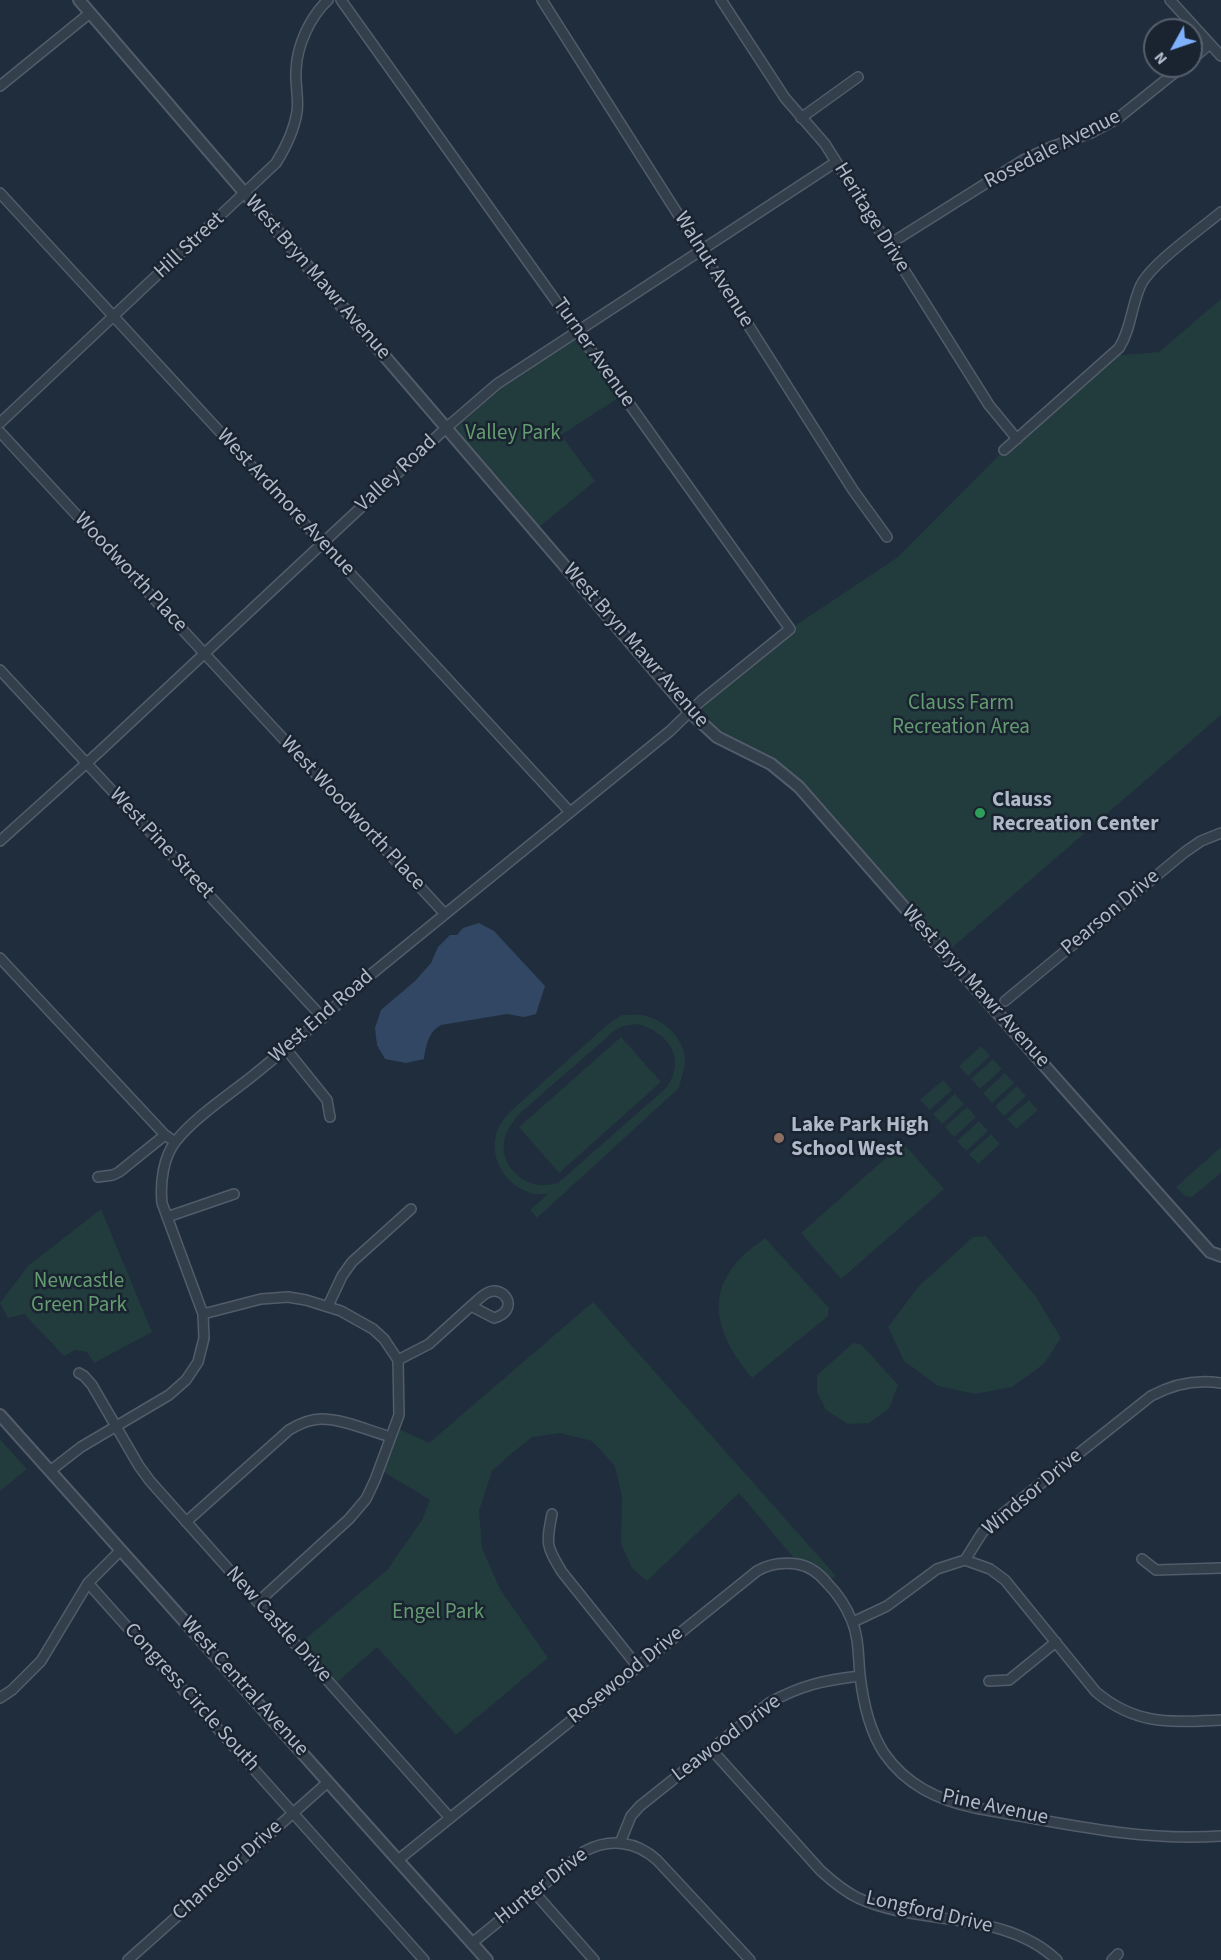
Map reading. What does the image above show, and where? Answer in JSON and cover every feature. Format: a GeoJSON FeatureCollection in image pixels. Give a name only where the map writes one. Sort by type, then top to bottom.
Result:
{"type":"FeatureCollection","features":[{"type":"Feature","properties":{"kind":"street","name":"West Bryn Mawr Avenue"},"geometry":{"type":"LineString","coordinates":[[79,0],[690,712],[717,737],[771,764],[799,787],[1210,1252],[1221,1256]]}},
{"type":"Feature","properties":{"kind":"street","name":"Hill Street"},"geometry":{"type":"LineString","coordinates":[[0,423],[276,164],[288,144],[297,110],[296,69],[302,43],[311,21],[328,0]]}},
{"type":"Feature","properties":{"kind":"street","name":"Turner Avenue"},"geometry":{"type":"LineString","coordinates":[[341,0],[790,629]]}},
{"type":"Feature","properties":{"kind":"street","name":"Walnut Avenue"},"geometry":{"type":"LineString","coordinates":[[543,0],[853,490],[888,537]]}},
{"type":"Feature","properties":{"kind":"street"},"geometry":{"type":"LineString","coordinates":[[1170,0],[1221,56]]}},
{"type":"Feature","properties":{"kind":"street","name":"Heritage Drive"},"geometry":{"type":"LineString","coordinates":[[724,1],[785,99],[825,144],[989,405],[1017,439]]}},
{"type":"Feature","properties":{"kind":"street"},"geometry":{"type":"LineString","coordinates":[[0,86],[90,13]]}},
{"type":"Feature","properties":{"kind":"street"},"geometry":{"type":"LineString","coordinates":[[1203,50],[1210,44]]}},
{"type":"Feature","properties":{"kind":"street"},"geometry":{"type":"LineString","coordinates":[[801,118],[858,77]]}},
{"type":"Feature","properties":{"kind":"street","name":"Rosedale Avenue"},"geometry":{"type":"LineString","coordinates":[[888,245],[1023,160],[1109,124],[1169,78]]}},
{"type":"Feature","properties":{"kind":"street","name":"Valley Road"},"geometry":{"type":"LineString","coordinates":[[0,841],[446,428],[497,384],[836,162]]}},
{"type":"Feature","properties":{"kind":"street","name":"West Ardmore Avenue"},"geometry":{"type":"LineString","coordinates":[[0,193],[570,812]]}},
{"type":"Feature","properties":{"kind":"street"},"geometry":{"type":"LineString","coordinates":[[1004,450],[1119,348],[1129,329],[1139,287],[1144,279],[1156,266],[1221,212]]}},
{"type":"Feature","properties":{"kind":"street","name":"Woodworth Place"},"geometry":{"type":"LineString","coordinates":[[0,432],[259,713]]}},
{"type":"Feature","properties":{"kind":"street","name":"West End Road"},"geometry":{"type":"LineString","coordinates":[[50,1471],[81,1447],[169,1395],[191,1374],[198,1362],[202,1347],[203,1314],[162,1203],[161,1185],[169,1153],[175,1142],[214,1106],[323,1018],[358,985],[670,731],[790,629]]}},
{"type":"Feature","properties":{"kind":"street","name":"West Pine Street"},"geometry":{"type":"LineString","coordinates":[[0,670],[323,1018]]}},
{"type":"Feature","properties":{"kind":"street","name":"West Woodworth Place"},"geometry":{"type":"LineString","coordinates":[[259,713],[445,914]]}},
{"type":"Feature","properties":{"kind":"street","name":"Pearson Drive"},"geometry":{"type":"LineString","coordinates":[[1005,1001],[1185,852],[1221,833]]}},
{"type":"Feature","properties":{"kind":"street"},"geometry":{"type":"LineString","coordinates":[[0,958],[165,1135],[175,1142]]}},
{"type":"Feature","properties":{"kind":"street"},"geometry":{"type":"LineString","coordinates":[[286,1049],[327,1100],[330,1117]]}},
{"type":"Feature","properties":{"kind":"street"},"geometry":{"type":"LineString","coordinates":[[98,1177],[119,1172],[165,1135]]}},
{"type":"Feature","properties":{"kind":"street"},"geometry":{"type":"LineString","coordinates":[[167,1218],[234,1194]]}},
{"type":"Feature","properties":{"kind":"street"},"geometry":{"type":"LineString","coordinates":[[328,1306],[339,1281],[352,1262],[411,1209]]}},
{"type":"Feature","properties":{"kind":"street"},"geometry":{"type":"LineString","coordinates":[[203,1314],[246,1302],[288,1297],[328,1306],[373,1329],[384,1339],[398,1360],[399,1415],[375,1480],[360,1507],[350,1519],[258,1602]]}},
{"type":"Feature","properties":{"kind":"street"},"geometry":{"type":"LineString","coordinates":[[398,1360],[429,1344],[471,1306]]}},
{"type":"Feature","properties":{"kind":"street","name":"New Castle Drive"},"geometry":{"type":"LineString","coordinates":[[79,1373],[92,1385],[144,1473],[450,1818]]}},
{"type":"Feature","properties":{"kind":"street","name":"Windsor Drive"},"geometry":{"type":"LineString","coordinates":[[965,1560],[990,1524],[1146,1399],[1161,1390],[1180,1384],[1203,1380],[1221,1383]]}},
{"type":"Feature","properties":{"kind":"street","name":"West Central Avenue"},"geometry":{"type":"LineString","coordinates":[[0,1415],[487,1960]]}},
{"type":"Feature","properties":{"kind":"street"},"geometry":{"type":"LineString","coordinates":[[186,1522],[289,1430],[303,1422],[320,1419],[391,1437]]}},
{"type":"Feature","properties":{"kind":"street"},"geometry":{"type":"LineString","coordinates":[[552,1514],[546,1540],[553,1558],[638,1667]]}},
{"type":"Feature","properties":{"kind":"street"},"geometry":{"type":"LineString","coordinates":[[0,1698],[20,1683],[41,1660],[88,1583],[121,1550]]}},
{"type":"Feature","properties":{"kind":"street"},"geometry":{"type":"LineString","coordinates":[[1142,1559],[1156,1570],[1221,1568]]}},
{"type":"Feature","properties":{"kind":"street"},"geometry":{"type":"LineString","coordinates":[[853,1622],[887,1606],[937,1569],[965,1560],[990,1569],[1005,1580],[1096,1692],[1121,1710],[1136,1716],[1168,1722],[1221,1720]]}},
{"type":"Feature","properties":{"kind":"street","name":"Rosewood Drive"},"geometry":{"type":"LineString","coordinates":[[398,1860],[757,1571],[784,1563],[799,1564],[811,1569],[822,1577],[839,1596],[853,1622]]}},
{"type":"Feature","properties":{"kind":"street","name":"Congress Circle South"},"geometry":{"type":"LineString","coordinates":[[88,1583],[424,1960]]}},
{"type":"Feature","properties":{"kind":"street","name":"Pine Avenue"},"geometry":{"type":"LineString","coordinates":[[853,1622],[868,1719],[884,1752],[900,1772],[932,1795],[951,1803],[975,1808],[1142,1836],[1188,1838],[1221,1836]]}},
{"type":"Feature","properties":{"kind":"street"},"geometry":{"type":"LineString","coordinates":[[989,1681],[1009,1680],[1056,1642]]}},
{"type":"Feature","properties":{"kind":"street","name":"Leawood Drive"},"geometry":{"type":"LineString","coordinates":[[620,1843],[631,1816],[640,1806],[770,1703],[810,1683],[860,1676]]}},
{"type":"Feature","properties":{"kind":"street","name":"Longford Drive"},"geometry":{"type":"LineString","coordinates":[[711,1749],[821,1871],[838,1886],[878,1905],[1008,1931],[1040,1946],[1057,1960]]}},
{"type":"Feature","properties":{"kind":"street","name":"Chancelor Drive"},"geometry":{"type":"LineString","coordinates":[[129,1960],[328,1782]]}},
{"type":"Feature","properties":{"kind":"street","name":"Hunter Drive"},"geometry":{"type":"LineString","coordinates":[[472,1942],[585,1851],[603,1844],[620,1843],[644,1849],[657,1860],[750,1960]]}},
{"type":"Feature","properties":{"kind":"street"},"geometry":{"type":"LineString","coordinates":[[534,1892],[594,1960]]}},
{"type":"Feature","properties":{"kind":"green space","name":"Clauss Farm Recreation Area"},"geometry":{"type":"Polygon","coordinates":[[[1221,299],[1221,715],[945,954],[799,787],[736,748],[702,709],[790,629],[898,557],[1004,450],[1111,356],[1159,352],[1221,299]]]}},
{"type":"Feature","properties":{"kind":"green space","name":"Valley Park"},"geometry":{"type":"Polygon","coordinates":[[[578,331],[623,395],[561,435],[595,481],[534,531],[446,428],[463,413],[578,331]]]}},
{"type":"Feature","properties":{"kind":"green space"},"geometry":{"type":"Polygon","coordinates":[[[622,1015],[640,1015],[657,1020],[671,1030],[684,1052],[685,1063],[679,1088],[537,1218],[530,1210],[548,1194],[525,1191],[509,1180],[498,1164],[495,1154],[497,1132],[511,1111],[608,1024],[622,1015]],[[638,1024],[623,1026],[614,1031],[517,1116],[506,1135],[504,1150],[508,1164],[518,1176],[539,1185],[558,1183],[666,1088],[675,1067],[675,1057],[666,1041],[649,1028],[638,1024]]]}},
{"type":"Feature","properties":{"kind":"green space"},"geometry":{"type":"Polygon","coordinates":[[[621,1037],[661,1082],[559,1173],[519,1127],[621,1037]]]}},
{"type":"Feature","properties":{"kind":"green space"},"geometry":{"type":"Polygon","coordinates":[[[981,1046],[990,1056],[968,1076],[959,1066],[981,1046]]]}},
{"type":"Feature","properties":{"kind":"green space"},"geometry":{"type":"Polygon","coordinates":[[[993,1059],[1002,1069],[980,1089],[971,1079],[993,1059]]]}},
{"type":"Feature","properties":{"kind":"green space"},"geometry":{"type":"Polygon","coordinates":[[[1005,1073],[1014,1083],[992,1103],[983,1093],[1005,1073]]]}},
{"type":"Feature","properties":{"kind":"green space"},"geometry":{"type":"Polygon","coordinates":[[[943,1080],[952,1090],[930,1110],[920,1100],[943,1080]]]}},
{"type":"Feature","properties":{"kind":"green space"},"geometry":{"type":"Polygon","coordinates":[[[1017,1086],[1026,1096],[1004,1116],[995,1106],[1017,1086]]]}},
{"type":"Feature","properties":{"kind":"green space"},"geometry":{"type":"Polygon","coordinates":[[[955,1094],[964,1104],[942,1124],[933,1114],[955,1094]]]}},
{"type":"Feature","properties":{"kind":"green space"},"geometry":{"type":"Polygon","coordinates":[[[1029,1100],[1038,1110],[1016,1129],[1007,1119],[1029,1100]]]}},
{"type":"Feature","properties":{"kind":"green space"},"geometry":{"type":"Polygon","coordinates":[[[967,1107],[976,1117],[954,1137],[945,1127],[967,1107]]]}},
{"type":"Feature","properties":{"kind":"green space"},"geometry":{"type":"Polygon","coordinates":[[[979,1121],[988,1131],[966,1151],[957,1141],[979,1121]]]}},
{"type":"Feature","properties":{"kind":"green space"},"geometry":{"type":"Polygon","coordinates":[[[991,1134],[1000,1144],[978,1164],[969,1154],[991,1134]]]}},
{"type":"Feature","properties":{"kind":"green space"},"geometry":{"type":"Polygon","coordinates":[[[903,1143],[944,1189],[841,1279],[801,1233],[903,1143]]]}},
{"type":"Feature","properties":{"kind":"green space"},"geometry":{"type":"Polygon","coordinates":[[[1221,1147],[1221,1173],[1192,1197],[1185,1196],[1176,1187],[1221,1147]]]}},
{"type":"Feature","properties":{"kind":"green space","name":"Newcastle Green Park"},"geometry":{"type":"Polygon","coordinates":[[[101,1209],[152,1332],[94,1363],[87,1352],[75,1350],[64,1356],[24,1314],[8,1318],[0,1303],[28,1266],[101,1209]]]}},
{"type":"Feature","properties":{"kind":"green space"},"geometry":{"type":"Polygon","coordinates":[[[986,1236],[1036,1297],[1061,1338],[1044,1364],[1012,1387],[975,1394],[938,1386],[904,1361],[888,1327],[918,1287],[973,1237],[986,1236]]]}},
{"type":"Feature","properties":{"kind":"green space"},"geometry":{"type":"Polygon","coordinates":[[[765,1238],[829,1308],[828,1316],[752,1378],[725,1336],[720,1322],[720,1292],[726,1277],[740,1259],[765,1238]]]}},
{"type":"Feature","properties":{"kind":"green space","name":"Engel Park"},"geometry":{"type":"Polygon","coordinates":[[[593,1302],[836,1576],[827,1582],[799,1564],[739,1493],[647,1581],[632,1568],[621,1544],[622,1497],[615,1466],[592,1441],[560,1433],[532,1437],[492,1471],[479,1511],[482,1548],[500,1589],[548,1658],[456,1735],[377,1647],[333,1686],[297,1646],[387,1570],[422,1520],[430,1500],[379,1469],[395,1427],[429,1443],[593,1302]]]}},
{"type":"Feature","properties":{"kind":"green space"},"geometry":{"type":"Polygon","coordinates":[[[853,1343],[861,1344],[898,1385],[889,1409],[869,1423],[848,1424],[826,1410],[817,1392],[817,1375],[853,1343]]]}},
{"type":"Feature","properties":{"kind":"green space"},"geometry":{"type":"Polygon","coordinates":[[[0,1439],[27,1469],[0,1491],[0,1439]]]}},
{"type":"Feature","properties":{"kind":"water"},"geometry":{"type":"Polygon","coordinates":[[[479,923],[494,931],[545,986],[536,1014],[524,1017],[507,1014],[441,1025],[430,1035],[424,1059],[406,1063],[385,1059],[377,1045],[375,1028],[381,1010],[415,981],[431,963],[438,947],[450,935],[457,935],[463,928],[479,923]]]}},
{"type":"Feature","properties":{"kind":"place","name":"Clauss Recreation Center"},"geometry":{"type":"Point","coordinates":[980,813]}},
{"type":"Feature","properties":{"kind":"place","name":"Lake Park High School West"},"geometry":{"type":"Point","coordinates":[779,1138]}}]}
